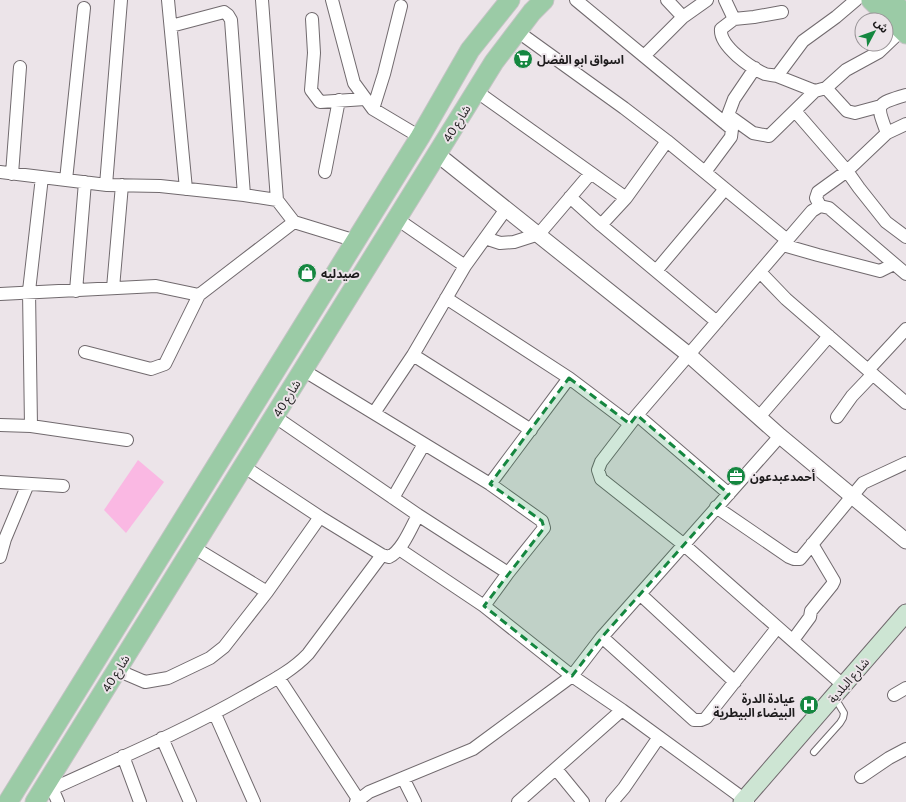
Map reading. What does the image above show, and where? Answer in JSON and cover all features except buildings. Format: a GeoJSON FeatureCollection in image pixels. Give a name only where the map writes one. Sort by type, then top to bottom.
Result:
{"type":"FeatureCollection","features":[{"type":"Feature","properties":{"kind":"main road","name":"شارع 40"},"geometry":{"type":"LineString","coordinates":[[8,802],[420,137],[470,50],[509,0]]}},
{"type":"Feature","properties":{"kind":"main road","name":"شارع 40"},"geometry":{"type":"LineString","coordinates":[[42,795],[143,627],[494,62],[532,12],[544,0]]}},
{"type":"Feature","properties":{"kind":"main road"},"geometry":{"type":"LineString","coordinates":[[871,0],[905,26]]}},
{"type":"Feature","properties":{"kind":"main road"},"geometry":{"type":"LineString","coordinates":[[891,0],[905,26]]}},
{"type":"Feature","properties":{"kind":"main road"},"geometry":{"type":"LineString","coordinates":[[152,569],[172,581]]}},
{"type":"Feature","properties":{"kind":"main road","name":"شارع البلدية"},"geometry":{"type":"LineString","coordinates":[[745,801],[906,613]]}},
{"type":"Feature","properties":{"kind":"main road"},"geometry":{"type":"LineString","coordinates":[[124,615],[143,627]]}},
{"type":"Feature","properties":{"kind":"street"},"geometry":{"type":"LineString","coordinates":[[106,185],[121,0]]}},
{"type":"Feature","properties":{"kind":"street"},"geometry":{"type":"LineString","coordinates":[[168,0],[186,189]]}},
{"type":"Feature","properties":{"kind":"street"},"geometry":{"type":"LineString","coordinates":[[262,0],[277,200],[294,222],[356,241]]}},
{"type":"Feature","properties":{"kind":"street"},"geometry":{"type":"LineString","coordinates":[[332,0],[354,83],[373,109],[420,137]]}},
{"type":"Feature","properties":{"kind":"street"},"geometry":{"type":"LineString","coordinates":[[576,0],[644,55],[693,98],[753,133],[769,136],[795,111],[846,70],[879,52],[905,26]]}},
{"type":"Feature","properties":{"kind":"street"},"geometry":{"type":"LineString","coordinates":[[667,0],[682,17]]}},
{"type":"Feature","properties":{"kind":"street"},"geometry":{"type":"LineString","coordinates":[[644,55],[682,17],[707,0]]}},
{"type":"Feature","properties":{"kind":"street"},"geometry":{"type":"LineString","coordinates":[[726,0],[734,19]]}},
{"type":"Feature","properties":{"kind":"street"},"geometry":{"type":"LineString","coordinates":[[777,76],[803,41],[836,17],[856,0]]}},
{"type":"Feature","properties":{"kind":"street"},"geometry":{"type":"LineString","coordinates":[[373,109],[384,74],[401,6]]}},
{"type":"Feature","properties":{"kind":"street"},"geometry":{"type":"LineString","coordinates":[[66,180],[84,8]]}},
{"type":"Feature","properties":{"kind":"street"},"geometry":{"type":"LineString","coordinates":[[171,26],[224,12],[231,20],[244,195]]}},
{"type":"Feature","properties":{"kind":"street"},"geometry":{"type":"LineString","coordinates":[[782,12],[734,19],[721,29],[721,38],[731,50],[754,68],[765,74],[777,76],[821,90],[847,112],[855,113],[881,106]]}},
{"type":"Feature","properties":{"kind":"street"},"geometry":{"type":"LineString","coordinates":[[312,19],[314,53],[312,90],[320,102],[365,98]]}},
{"type":"Feature","properties":{"kind":"street"},"geometry":{"type":"LineString","coordinates":[[517,32],[624,108],[667,141],[725,189],[785,242],[818,255],[880,272],[894,264]]}},
{"type":"Feature","properties":{"kind":"street"},"geometry":{"type":"LineString","coordinates":[[12,174],[20,67]]}},
{"type":"Feature","properties":{"kind":"street"},"geometry":{"type":"LineString","coordinates":[[705,172],[731,137],[732,129],[727,119],[734,99],[754,68]]}},
{"type":"Feature","properties":{"kind":"street"},"geometry":{"type":"LineString","coordinates":[[476,91],[590,174],[626,198]]}},
{"type":"Feature","properties":{"kind":"street"},"geometry":{"type":"LineString","coordinates":[[887,133],[879,112],[881,106],[885,102],[906,95]]}},
{"type":"Feature","properties":{"kind":"street"},"geometry":{"type":"LineString","coordinates":[[326,172],[339,100]]}},
{"type":"Feature","properties":{"kind":"street"},"geometry":{"type":"LineString","coordinates":[[795,111],[847,170],[859,188],[886,222],[906,237]]}},
{"type":"Feature","properties":{"kind":"street"},"geometry":{"type":"LineString","coordinates":[[820,206],[816,198],[818,192],[847,170],[887,133],[906,124]]}},
{"type":"Feature","properties":{"kind":"street"},"geometry":{"type":"LineString","coordinates":[[601,225],[626,198],[667,141]]}},
{"type":"Feature","properties":{"kind":"street"},"geometry":{"type":"LineString","coordinates":[[437,154],[689,355],[780,436],[906,541]]}},
{"type":"Feature","properties":{"kind":"street"},"geometry":{"type":"LineString","coordinates":[[0,172],[106,185],[160,186],[277,200]]}},
{"type":"Feature","properties":{"kind":"street"},"geometry":{"type":"LineString","coordinates":[[485,238],[500,244],[514,242],[539,234],[590,174]]}},
{"type":"Feature","properties":{"kind":"street"},"geometry":{"type":"LineString","coordinates":[[31,426],[29,292],[42,177]]}},
{"type":"Feature","properties":{"kind":"street"},"geometry":{"type":"LineString","coordinates":[[76,291],[85,182]]}},
{"type":"Feature","properties":{"kind":"street"},"geometry":{"type":"LineString","coordinates":[[113,288],[122,185]]}},
{"type":"Feature","properties":{"kind":"street"},"geometry":{"type":"LineString","coordinates":[[656,271],[725,189]]}},
{"type":"Feature","properties":{"kind":"street"},"geometry":{"type":"LineString","coordinates":[[570,197],[601,225],[717,322]]}},
{"type":"Feature","properties":{"kind":"street"},"geometry":{"type":"LineString","coordinates":[[839,691],[793,640],[777,628],[683,544],[602,479],[598,470],[601,462],[633,419],[812,211],[820,206],[829,208],[906,274]]}},
{"type":"Feature","properties":{"kind":"street"},"geometry":{"type":"LineString","coordinates":[[374,413],[412,355],[465,266],[506,209]]}},
{"type":"Feature","properties":{"kind":"street"},"geometry":{"type":"LineString","coordinates":[[397,219],[465,266]]}},
{"type":"Feature","properties":{"kind":"street"},"geometry":{"type":"LineString","coordinates":[[85,352],[151,369],[165,364],[199,295],[294,222]]}},
{"type":"Feature","properties":{"kind":"street"},"geometry":{"type":"LineString","coordinates":[[760,272],[786,299],[906,403]]}},
{"type":"Feature","properties":{"kind":"street"},"geometry":{"type":"LineString","coordinates":[[0,294],[156,286],[199,295]]}},
{"type":"Feature","properties":{"kind":"street"},"geometry":{"type":"LineString","coordinates":[[446,298],[633,419],[729,494]]}},
{"type":"Feature","properties":{"kind":"street"},"geometry":{"type":"LineString","coordinates":[[837,417],[870,372],[906,329]]}},
{"type":"Feature","properties":{"kind":"street"},"geometry":{"type":"LineString","coordinates":[[759,416],[829,336]]}},
{"type":"Feature","properties":{"kind":"street"},"geometry":{"type":"LineString","coordinates":[[412,355],[530,430]]}},
{"type":"Feature","properties":{"kind":"street"},"geometry":{"type":"LineString","coordinates":[[303,370],[490,484],[542,521],[544,528],[484,606]]}},
{"type":"Feature","properties":{"kind":"street"},"geometry":{"type":"LineString","coordinates":[[490,484],[569,378]]}},
{"type":"Feature","properties":{"kind":"street"},"geometry":{"type":"LineString","coordinates":[[274,416],[418,515],[508,573]]}},
{"type":"Feature","properties":{"kind":"street"},"geometry":{"type":"LineString","coordinates":[[0,425],[31,426],[127,440]]}},
{"type":"Feature","properties":{"kind":"street"},"geometry":{"type":"LineString","coordinates":[[278,677],[358,801],[369,792],[473,749],[572,676],[602,637],[780,436]]}},
{"type":"Feature","properties":{"kind":"street"},"geometry":{"type":"LineString","coordinates":[[393,498],[424,444]]}},
{"type":"Feature","properties":{"kind":"street"},"geometry":{"type":"LineString","coordinates":[[716,507],[794,559],[800,559],[864,483],[906,463]]}},
{"type":"Feature","properties":{"kind":"street"},"geometry":{"type":"LineString","coordinates":[[243,466],[320,517],[382,555],[389,557],[399,549],[418,515]]}},
{"type":"Feature","properties":{"kind":"street"},"geometry":{"type":"LineString","coordinates":[[0,482],[63,486]]}},
{"type":"Feature","properties":{"kind":"street"},"geometry":{"type":"LineString","coordinates":[[0,557],[5,539],[28,484]]}},
{"type":"Feature","properties":{"kind":"street"},"geometry":{"type":"LineString","coordinates":[[117,670],[145,682],[168,678],[210,658],[224,647],[267,592],[320,517]]}},
{"type":"Feature","properties":{"kind":"street"},"geometry":{"type":"LineString","coordinates":[[793,640],[810,617],[811,611],[834,581],[812,544]]}},
{"type":"Feature","properties":{"kind":"street"},"geometry":{"type":"LineString","coordinates":[[193,547],[267,592]]}},
{"type":"Feature","properties":{"kind":"street"},"geometry":{"type":"LineString","coordinates":[[399,549],[484,606],[572,676],[622,710],[745,801]]}},
{"type":"Feature","properties":{"kind":"street"},"geometry":{"type":"LineString","coordinates":[[42,795],[215,714],[278,677],[300,662],[308,654],[382,555]]}},
{"type":"Feature","properties":{"kind":"street"},"geometry":{"type":"LineString","coordinates":[[641,594],[735,682]]}},
{"type":"Feature","properties":{"kind":"street"},"geometry":{"type":"LineString","coordinates":[[602,637],[694,720],[701,720],[706,718],[777,628]]}},
{"type":"Feature","properties":{"kind":"street"},"geometry":{"type":"LineString","coordinates":[[894,695],[906,688]]}},
{"type":"Feature","properties":{"kind":"street"},"geometry":{"type":"LineString","coordinates":[[518,802],[622,710]]}},
{"type":"Feature","properties":{"kind":"street"},"geometry":{"type":"LineString","coordinates":[[215,714],[254,802]]}},
{"type":"Feature","properties":{"kind":"street"},"geometry":{"type":"LineString","coordinates":[[612,802],[624,788],[659,737]]}},
{"type":"Feature","properties":{"kind":"street"},"geometry":{"type":"LineString","coordinates":[[162,738],[190,802]]}},
{"type":"Feature","properties":{"kind":"street"},"geometry":{"type":"LineString","coordinates":[[861,777],[889,758],[906,749]]}},
{"type":"Feature","properties":{"kind":"street"},"geometry":{"type":"LineString","coordinates":[[123,756],[140,802]]}},
{"type":"Feature","properties":{"kind":"street"},"geometry":{"type":"LineString","coordinates":[[556,769],[583,802]]}},
{"type":"Feature","properties":{"kind":"street"},"geometry":{"type":"LineString","coordinates":[[403,778],[415,802]]}},
{"type":"Feature","properties":{"kind":"street"},"geometry":{"type":"LineString","coordinates":[[42,795],[58,802]]}},
{"type":"Feature","properties":{"kind":"lane"},"geometry":{"type":"LineString","coordinates":[[814,752],[843,718],[844,713],[839,691]]}},
{"type":"Feature","properties":{"kind":"highlighted area"},"geometry":{"type":"Polygon","coordinates":[[[569,378],[630,424],[637,415],[729,494],[602,637],[572,676],[484,606],[544,528],[542,521],[490,484],[569,378]]]}},
{"type":"Feature","properties":{"kind":"shaded area"},"geometry":{"type":"Polygon","coordinates":[[[138,460],[164,482],[126,533],[104,510],[138,460]]]}},
{"type":"Feature","properties":{"kind":"place","name":"اسواق ابو الفضل"},"geometry":{"type":"Point","coordinates":[523,59]}},
{"type":"Feature","properties":{"kind":"place","name":"صيدليه"},"geometry":{"type":"Point","coordinates":[307,273]}},
{"type":"Feature","properties":{"kind":"place","name":"أحمدعبدعون"},"geometry":{"type":"Point","coordinates":[736,476]}},
{"type":"Feature","properties":{"kind":"place","name":"عيادة الدرة البيضاء البيطرية"},"geometry":{"type":"Point","coordinates":[809,705]}}]}
